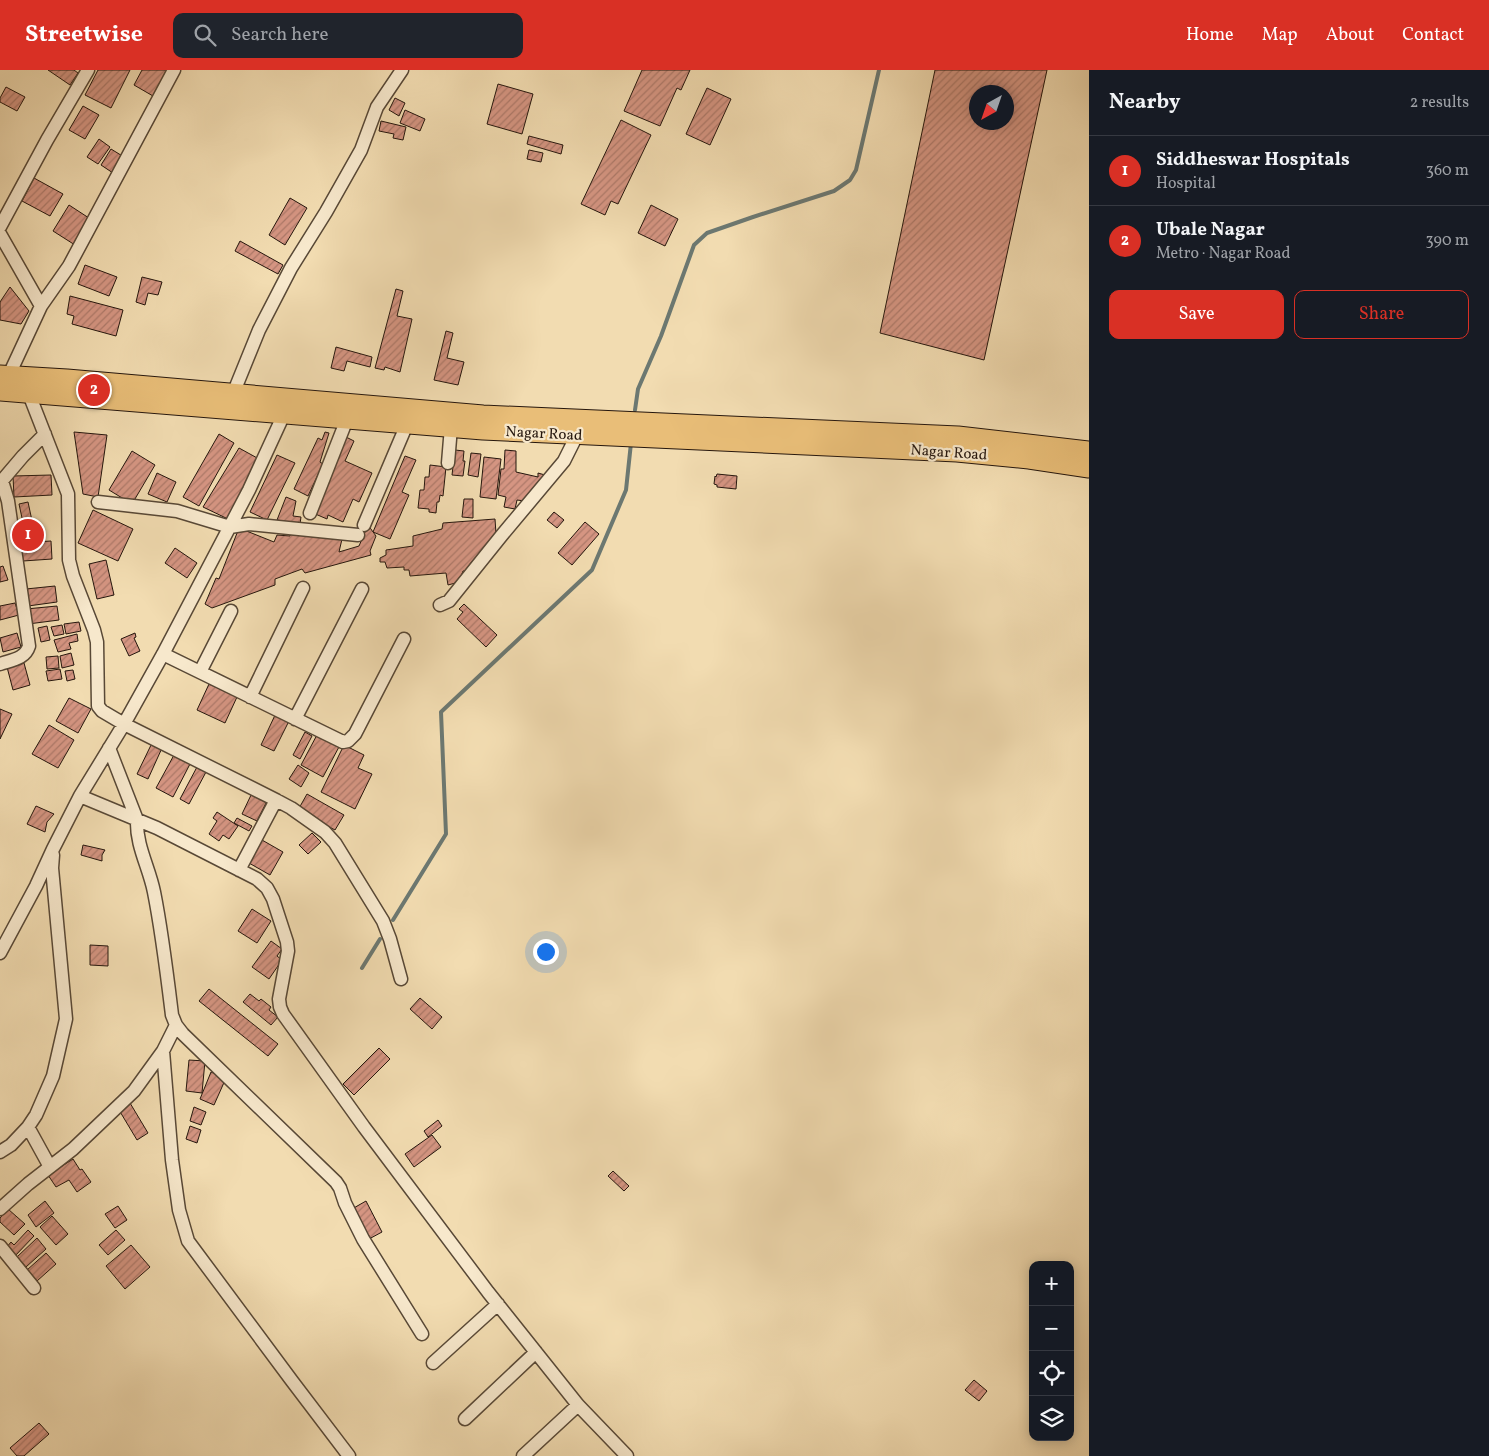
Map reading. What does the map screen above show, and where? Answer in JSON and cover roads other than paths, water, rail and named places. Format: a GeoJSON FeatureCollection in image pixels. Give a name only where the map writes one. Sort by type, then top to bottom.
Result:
{"type":"FeatureCollection","features":[{"type":"Feature","properties":{"kind":"highway","name":"Nagar Road"},"geometry":{"type":"LineString","coordinates":[[4,383],[233,394],[483,414],[958,436],[1089,451]]}},
{"type":"Feature","properties":{"kind":"highway","name":"Nagar Road"},"geometry":{"type":"LineString","coordinates":[[4,383],[29,394],[451,428],[957,452],[1029,459],[1089,468]]}},
{"type":"Feature","properties":{"kind":"street"},"geometry":{"type":"LineString","coordinates":[[0,227],[47,140],[88,70]]}},
{"type":"Feature","properties":{"kind":"street"},"geometry":{"type":"LineString","coordinates":[[4,383],[41,306],[69,266],[174,70]]}},
{"type":"Feature","properties":{"kind":"street"},"geometry":{"type":"LineString","coordinates":[[233,394],[258,330],[286,277],[362,150],[377,107],[402,70]]}},
{"type":"Feature","properties":{"kind":"street"},"geometry":{"type":"LineString","coordinates":[[0,234],[41,306]]}},
{"type":"Feature","properties":{"kind":"street"},"geometry":{"type":"LineString","coordinates":[[29,394],[68,494],[69,560],[97,642],[98,706],[102,711],[124,724],[291,808],[325,832],[335,843],[383,921],[402,979]]}},
{"type":"Feature","properties":{"kind":"street"},"geometry":{"type":"LineString","coordinates":[[0,953],[4,936],[36,886],[80,796],[124,724],[230,527],[284,414]]}},
{"type":"Feature","properties":{"kind":"street"},"geometry":{"type":"LineString","coordinates":[[310,513],[348,419]]}},
{"type":"Feature","properties":{"kind":"street"},"geometry":{"type":"LineString","coordinates":[[98,502],[177,511],[230,527],[249,524],[361,530],[407,424]]}},
{"type":"Feature","properties":{"kind":"street"},"geometry":{"type":"LineString","coordinates":[[448,463],[451,428]]}},
{"type":"Feature","properties":{"kind":"street"},"geometry":{"type":"LineString","coordinates":[[0,664],[24,656],[29,646],[8,501],[1,482],[45,434]]}},
{"type":"Feature","properties":{"kind":"street"},"geometry":{"type":"LineString","coordinates":[[440,605],[450,601],[564,461],[579,434]]}},
{"type":"Feature","properties":{"kind":"street"},"geometry":{"type":"LineString","coordinates":[[250,697],[303,588]]}},
{"type":"Feature","properties":{"kind":"street"},"geometry":{"type":"LineString","coordinates":[[295,719],[362,589]]}},
{"type":"Feature","properties":{"kind":"street"},"geometry":{"type":"LineString","coordinates":[[200,672],[231,610]]}},
{"type":"Feature","properties":{"kind":"street"},"geometry":{"type":"LineString","coordinates":[[163,654],[342,742],[348,741],[355,734],[404,639]]}},
{"type":"Feature","properties":{"kind":"street"},"geometry":{"type":"LineString","coordinates":[[109,748],[137,820],[139,846],[153,889],[172,1015],[176,1025],[183,1034],[336,1182],[363,1239],[422,1334]]}},
{"type":"Feature","properties":{"kind":"street"},"geometry":{"type":"LineString","coordinates":[[80,796],[157,828],[257,879],[267,888],[273,899],[287,942],[288,951],[279,999],[283,1014],[364,1127],[498,1304],[578,1405],[624,1455]]}},
{"type":"Feature","properties":{"kind":"street"},"geometry":{"type":"LineString","coordinates":[[240,870],[276,800]]}},
{"type":"Feature","properties":{"kind":"street"},"geometry":{"type":"LineString","coordinates":[[0,1152],[28,1127],[36,1115],[53,1076],[66,1019],[52,868],[53,849]]}},
{"type":"Feature","properties":{"kind":"street"},"geometry":{"type":"LineString","coordinates":[[0,1209],[73,1149],[134,1091],[163,1051],[176,1025]]}},
{"type":"Feature","properties":{"kind":"street"},"geometry":{"type":"LineString","coordinates":[[163,1051],[172,1160],[179,1210],[188,1241],[349,1456]]}},
{"type":"Feature","properties":{"kind":"street"},"geometry":{"type":"LineString","coordinates":[[28,1127],[50,1166]]}},
{"type":"Feature","properties":{"kind":"street"},"geometry":{"type":"LineString","coordinates":[[0,1246],[34,1288]]}},
{"type":"Feature","properties":{"kind":"street"},"geometry":{"type":"LineString","coordinates":[[433,1363],[498,1304]]}},
{"type":"Feature","properties":{"kind":"street"},"geometry":{"type":"LineString","coordinates":[[465,1419],[536,1352]]}},
{"type":"Feature","properties":{"kind":"street"},"geometry":{"type":"LineString","coordinates":[[524,1456],[578,1405]]}},
{"type":"Feature","properties":{"kind":"waterway"},"geometry":{"type":"LineString","coordinates":[[635,410],[638,389],[661,336],[694,245],[707,233],[834,191],[850,180],[856,170],[879,70]]}},
{"type":"Feature","properties":{"kind":"waterway"},"geometry":{"type":"LineString","coordinates":[[393,920],[446,834],[441,712],[592,570],[626,490],[631,443]]}},
{"type":"Feature","properties":{"kind":"waterway"},"geometry":{"type":"LineString","coordinates":[[362,968],[380,939]]}},
{"type":"Feature","properties":{"kind":"place","name":"Ubale Nagar"},"geometry":{"type":"Point","coordinates":[94,390]}},
{"type":"Feature","properties":{"kind":"place","name":"Siddheswar Hospitals"},"geometry":{"type":"Point","coordinates":[28,535]}}]}
